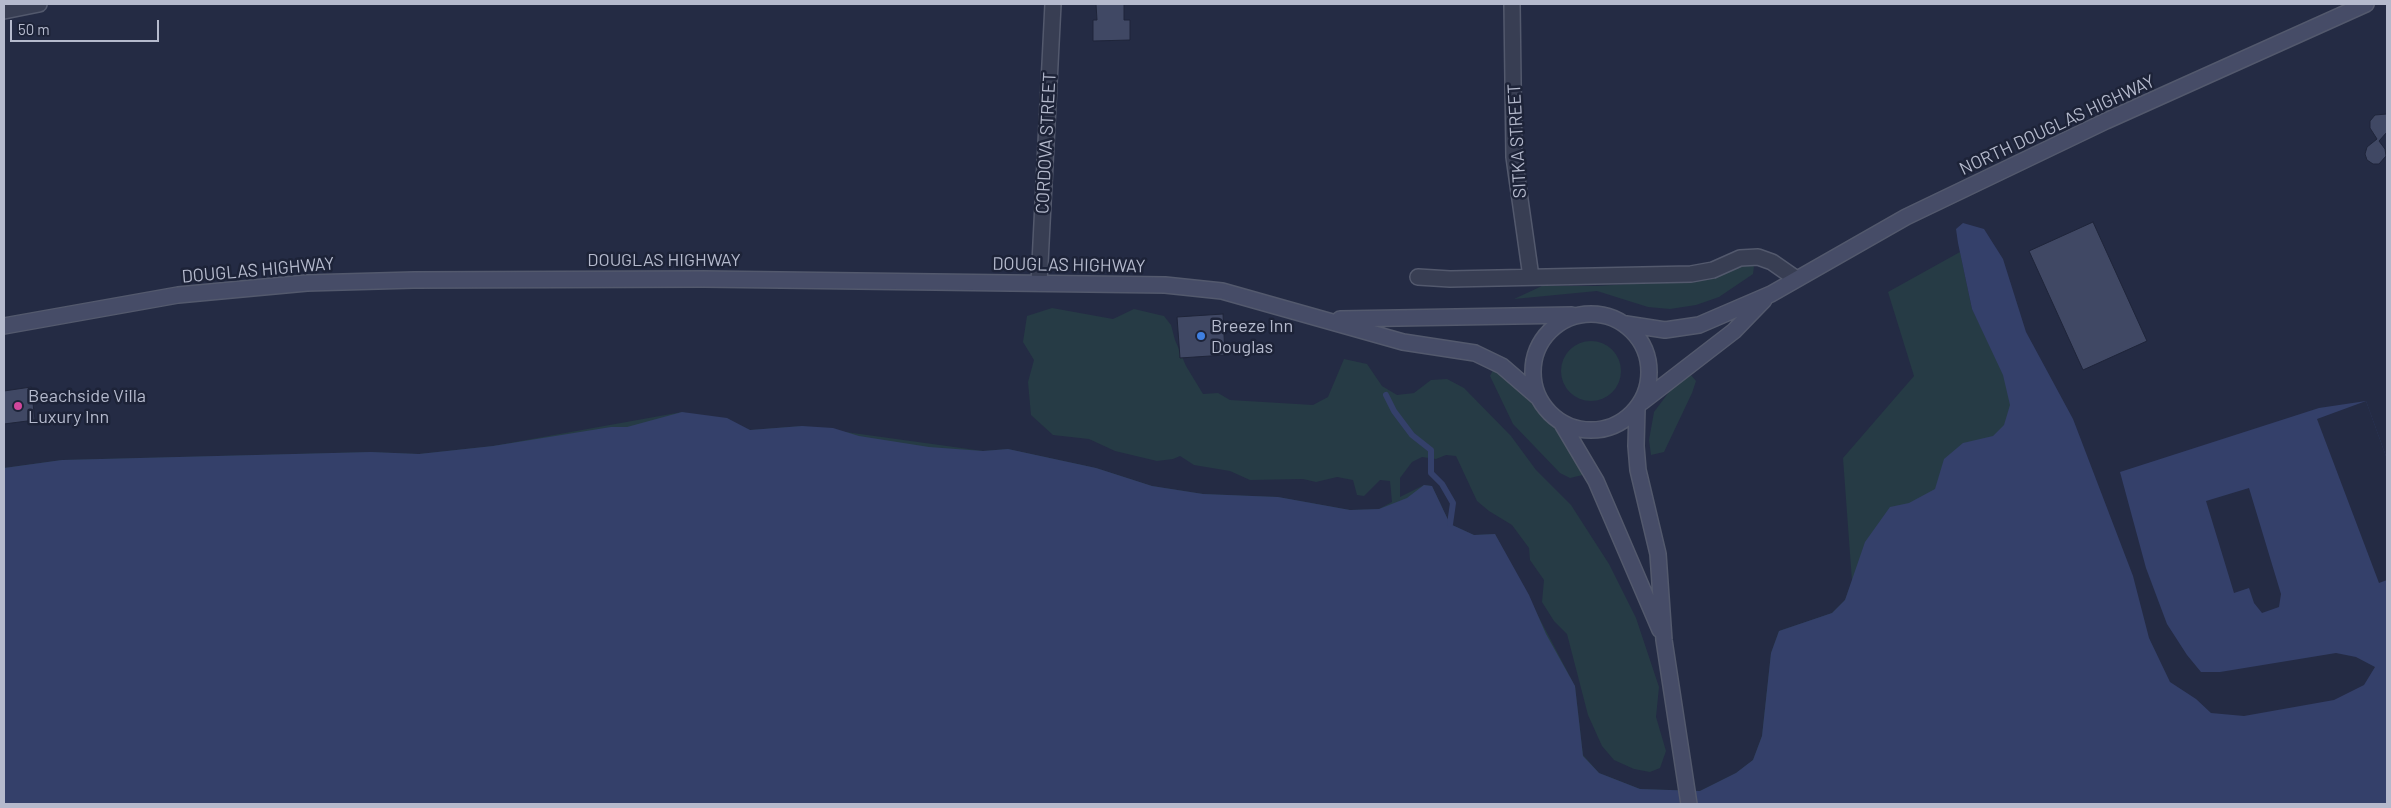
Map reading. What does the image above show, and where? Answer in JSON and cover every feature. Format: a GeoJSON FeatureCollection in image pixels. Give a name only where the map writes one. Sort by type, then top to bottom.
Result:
{"type":"FeatureCollection","features":[{"type":"Feature","properties":{"kind":"main road","name":"NORTH DOUGLAS HIGHWAY"},"geometry":{"type":"LineString","coordinates":[[1771,294],[1795,278],[1906,216],[2115,117],[2366,4]]}},
{"type":"Feature","properties":{"kind":"main road","name":"DOUGLAS HIGHWAY"},"geometry":{"type":"LineString","coordinates":[[4,326],[178,296],[307,283],[414,280],[685,279],[1165,285],[1222,290],[1403,342],[1475,353],[1502,366],[1539,398]]}},
{"type":"Feature","properties":{"kind":"main road"},"geometry":{"type":"LineString","coordinates":[[1626,324],[1665,330],[1699,325],[1771,294]]}},
{"type":"Feature","properties":{"kind":"main road"},"geometry":{"type":"LineString","coordinates":[[1579,314],[1562,321],[1548,332],[1539,346],[1534,363],[1533,381],[1539,398],[1548,412],[1561,422],[1576,428],[1593,430],[1610,428],[1624,420],[1639,405],[1734,331],[1771,294]]}},
{"type":"Feature","properties":{"kind":"main road"},"geometry":{"type":"LineString","coordinates":[[1323,320],[1595,313],[1611,316],[1626,324],[1638,336],[1646,351],[1650,368],[1648,386],[1639,405],[1636,446],[1658,554],[1664,640],[1689,804]]}},
{"type":"Feature","properties":{"kind":"main road"},"geometry":{"type":"LineString","coordinates":[[1561,422],[1596,481],[1664,640]]}},
{"type":"Feature","properties":{"kind":"street"},"geometry":{"type":"LineString","coordinates":[[4,11],[22,5],[39,4]]}},
{"type":"Feature","properties":{"kind":"street","name":"CORDOVA STREET"},"geometry":{"type":"LineString","coordinates":[[1039,283],[1053,4]]}},
{"type":"Feature","properties":{"kind":"street","name":"SITKA STREET"},"geometry":{"type":"LineString","coordinates":[[1512,4],[1514,157],[1531,277]]}},
{"type":"Feature","properties":{"kind":"street"},"geometry":{"type":"LineString","coordinates":[[1418,277],[1450,279],[1691,274],[1713,270],[1740,258],[1758,256],[1772,262],[1795,278]]}},
{"type":"Feature","properties":{"kind":"shaded area"},"geometry":{"type":"Polygon","coordinates":[[[1960,252],[1972,309],[2022,409],[2128,804],[1324,804],[4,468],[62,460],[371,452],[419,454],[493,446],[682,412],[750,430],[802,426],[983,451],[1008,449],[1096,468],[1152,486],[1203,494],[1278,497],[1350,510],[1379,509],[1392,502],[1390,481],[1380,480],[1364,496],[1357,495],[1353,480],[1337,477],[1316,482],[1303,479],[1250,480],[1230,471],[1194,465],[1180,456],[1157,461],[1115,451],[1089,439],[1053,435],[1031,415],[1028,382],[1034,360],[1023,342],[1027,316],[1052,308],[1113,319],[1134,309],[1164,316],[1171,325],[1186,366],[1203,394],[1218,393],[1230,400],[1313,405],[1328,397],[1344,359],[1367,364],[1382,386],[1397,395],[1414,393],[1431,380],[1447,379],[1464,388],[1511,436],[1536,470],[1571,505],[1609,564],[1636,618],[1659,687],[1656,717],[1666,751],[1660,768],[1650,772],[1634,769],[1614,760],[1602,746],[1588,715],[1567,634],[1554,621],[1542,602],[1544,580],[1530,560],[1529,548],[1512,525],[1477,501],[1456,456],[1446,455],[1436,459],[1422,457],[1412,462],[1400,478],[1400,497],[1424,485],[1432,486],[1450,524],[1474,535],[1495,534],[1575,686],[1583,755],[1599,773],[1640,789],[1700,791],[1736,773],[1753,760],[1762,736],[1771,653],[1779,631],[1832,613],[1845,600],[1852,581],[1843,458],[1914,376],[1888,292],[1960,252]]]}},
{"type":"Feature","properties":{"kind":"shaded area"},"geometry":{"type":"Polygon","coordinates":[[[1746,262],[1754,266],[1753,274],[1719,297],[1696,305],[1670,309],[1648,307],[1597,291],[1514,299],[1542,286],[1596,286],[1712,279],[1746,262]]]}},
{"type":"Feature","properties":{"kind":"shaded area"},"geometry":{"type":"Polygon","coordinates":[[[1585,341],[1597,341],[1608,346],[1616,354],[1621,365],[1619,383],[1608,396],[1597,401],[1585,401],[1574,396],[1566,388],[1561,377],[1561,365],[1566,354],[1574,346],[1585,341]]]}},
{"type":"Feature","properties":{"kind":"shaded area"},"geometry":{"type":"Polygon","coordinates":[[[1494,368],[1518,385],[1588,468],[1587,474],[1570,478],[1560,473],[1513,424],[1490,376],[1494,368]]]}},
{"type":"Feature","properties":{"kind":"shaded area"},"geometry":{"type":"Polygon","coordinates":[[[1691,375],[1696,381],[1692,393],[1664,452],[1651,455],[1649,440],[1654,412],[1672,388],[1691,375]]]}},
{"type":"Feature","properties":{"kind":"water"},"geometry":{"type":"Polygon","coordinates":[[[1963,223],[1984,229],[2003,259],[2026,332],[2073,419],[2133,576],[2149,638],[2170,682],[2196,699],[2211,713],[2244,716],[2334,700],[2364,685],[2375,667],[2356,657],[2336,653],[2220,672],[2201,672],[2187,655],[2167,624],[2146,568],[2120,472],[2319,408],[2366,401],[2387,459],[2387,804],[4,804],[4,468],[62,460],[371,452],[419,454],[493,446],[611,427],[627,427],[682,412],[727,418],[750,430],[802,426],[833,428],[859,436],[929,447],[983,451],[1008,449],[1096,468],[1152,486],[1203,494],[1278,497],[1350,510],[1379,509],[1407,498],[1424,485],[1432,486],[1450,524],[1474,535],[1495,534],[1529,595],[1546,634],[1575,686],[1583,756],[1599,773],[1640,789],[1700,791],[1736,773],[1753,760],[1762,736],[1771,653],[1779,631],[1832,613],[1845,600],[1865,542],[1890,507],[1909,503],[1935,489],[1944,459],[1963,443],[1993,436],[2004,425],[2010,405],[2003,375],[1972,309],[1956,229],[1963,223]]]}},
{"type":"Feature","properties":{"kind":"pier"},"geometry":{"type":"Polygon","coordinates":[[[2366,401],[2387,459],[2387,580],[2379,583],[2317,419],[2366,401]]]}},
{"type":"Feature","properties":{"kind":"pier"},"geometry":{"type":"Polygon","coordinates":[[[2249,488],[2281,594],[2279,607],[2262,613],[2254,603],[2249,588],[2234,593],[2206,501],[2249,488]]]}},
{"type":"Feature","properties":{"kind":"building"},"geometry":{"type":"Polygon","coordinates":[[[1096,4],[1124,4],[1124,20],[1130,20],[1130,40],[1093,41],[1093,20],[1097,20],[1096,4]]]}},
{"type":"Feature","properties":{"kind":"building"},"geometry":{"type":"Polygon","coordinates":[[[2387,114],[2387,132],[2379,141],[2385,149],[2386,156],[2379,164],[2373,164],[2367,160],[2365,154],[2367,147],[2377,139],[2370,128],[2370,121],[2375,115],[2387,114]]]}},
{"type":"Feature","properties":{"kind":"building"},"geometry":{"type":"Polygon","coordinates":[[[2093,222],[2147,341],[2083,370],[2029,251],[2093,222]]]}},
{"type":"Feature","properties":{"kind":"building","name":"Breeze Inn Douglas"},"geometry":{"type":"Polygon","coordinates":[[[1223,314],[1225,355],[1180,358],[1177,317],[1223,314]]]}},
{"type":"Feature","properties":{"kind":"building","name":"Beachside Villa Luxury Inn"},"geometry":{"type":"Polygon","coordinates":[[[31,387],[35,420],[4,424],[4,391],[31,387]]]}},
{"type":"Feature","properties":{"kind":"waterway"},"geometry":{"type":"LineString","coordinates":[[1386,395],[1394,411],[1412,435],[1431,450],[1431,473],[1442,484],[1453,503],[1450,524]]}},
{"type":"Feature","properties":{"kind":"place","name":"Breeze Inn Douglas"},"geometry":{"type":"Point","coordinates":[1201,336]}},
{"type":"Feature","properties":{"kind":"place","name":"Beachside Villa Luxury Inn"},"geometry":{"type":"Point","coordinates":[18,406]}}]}
